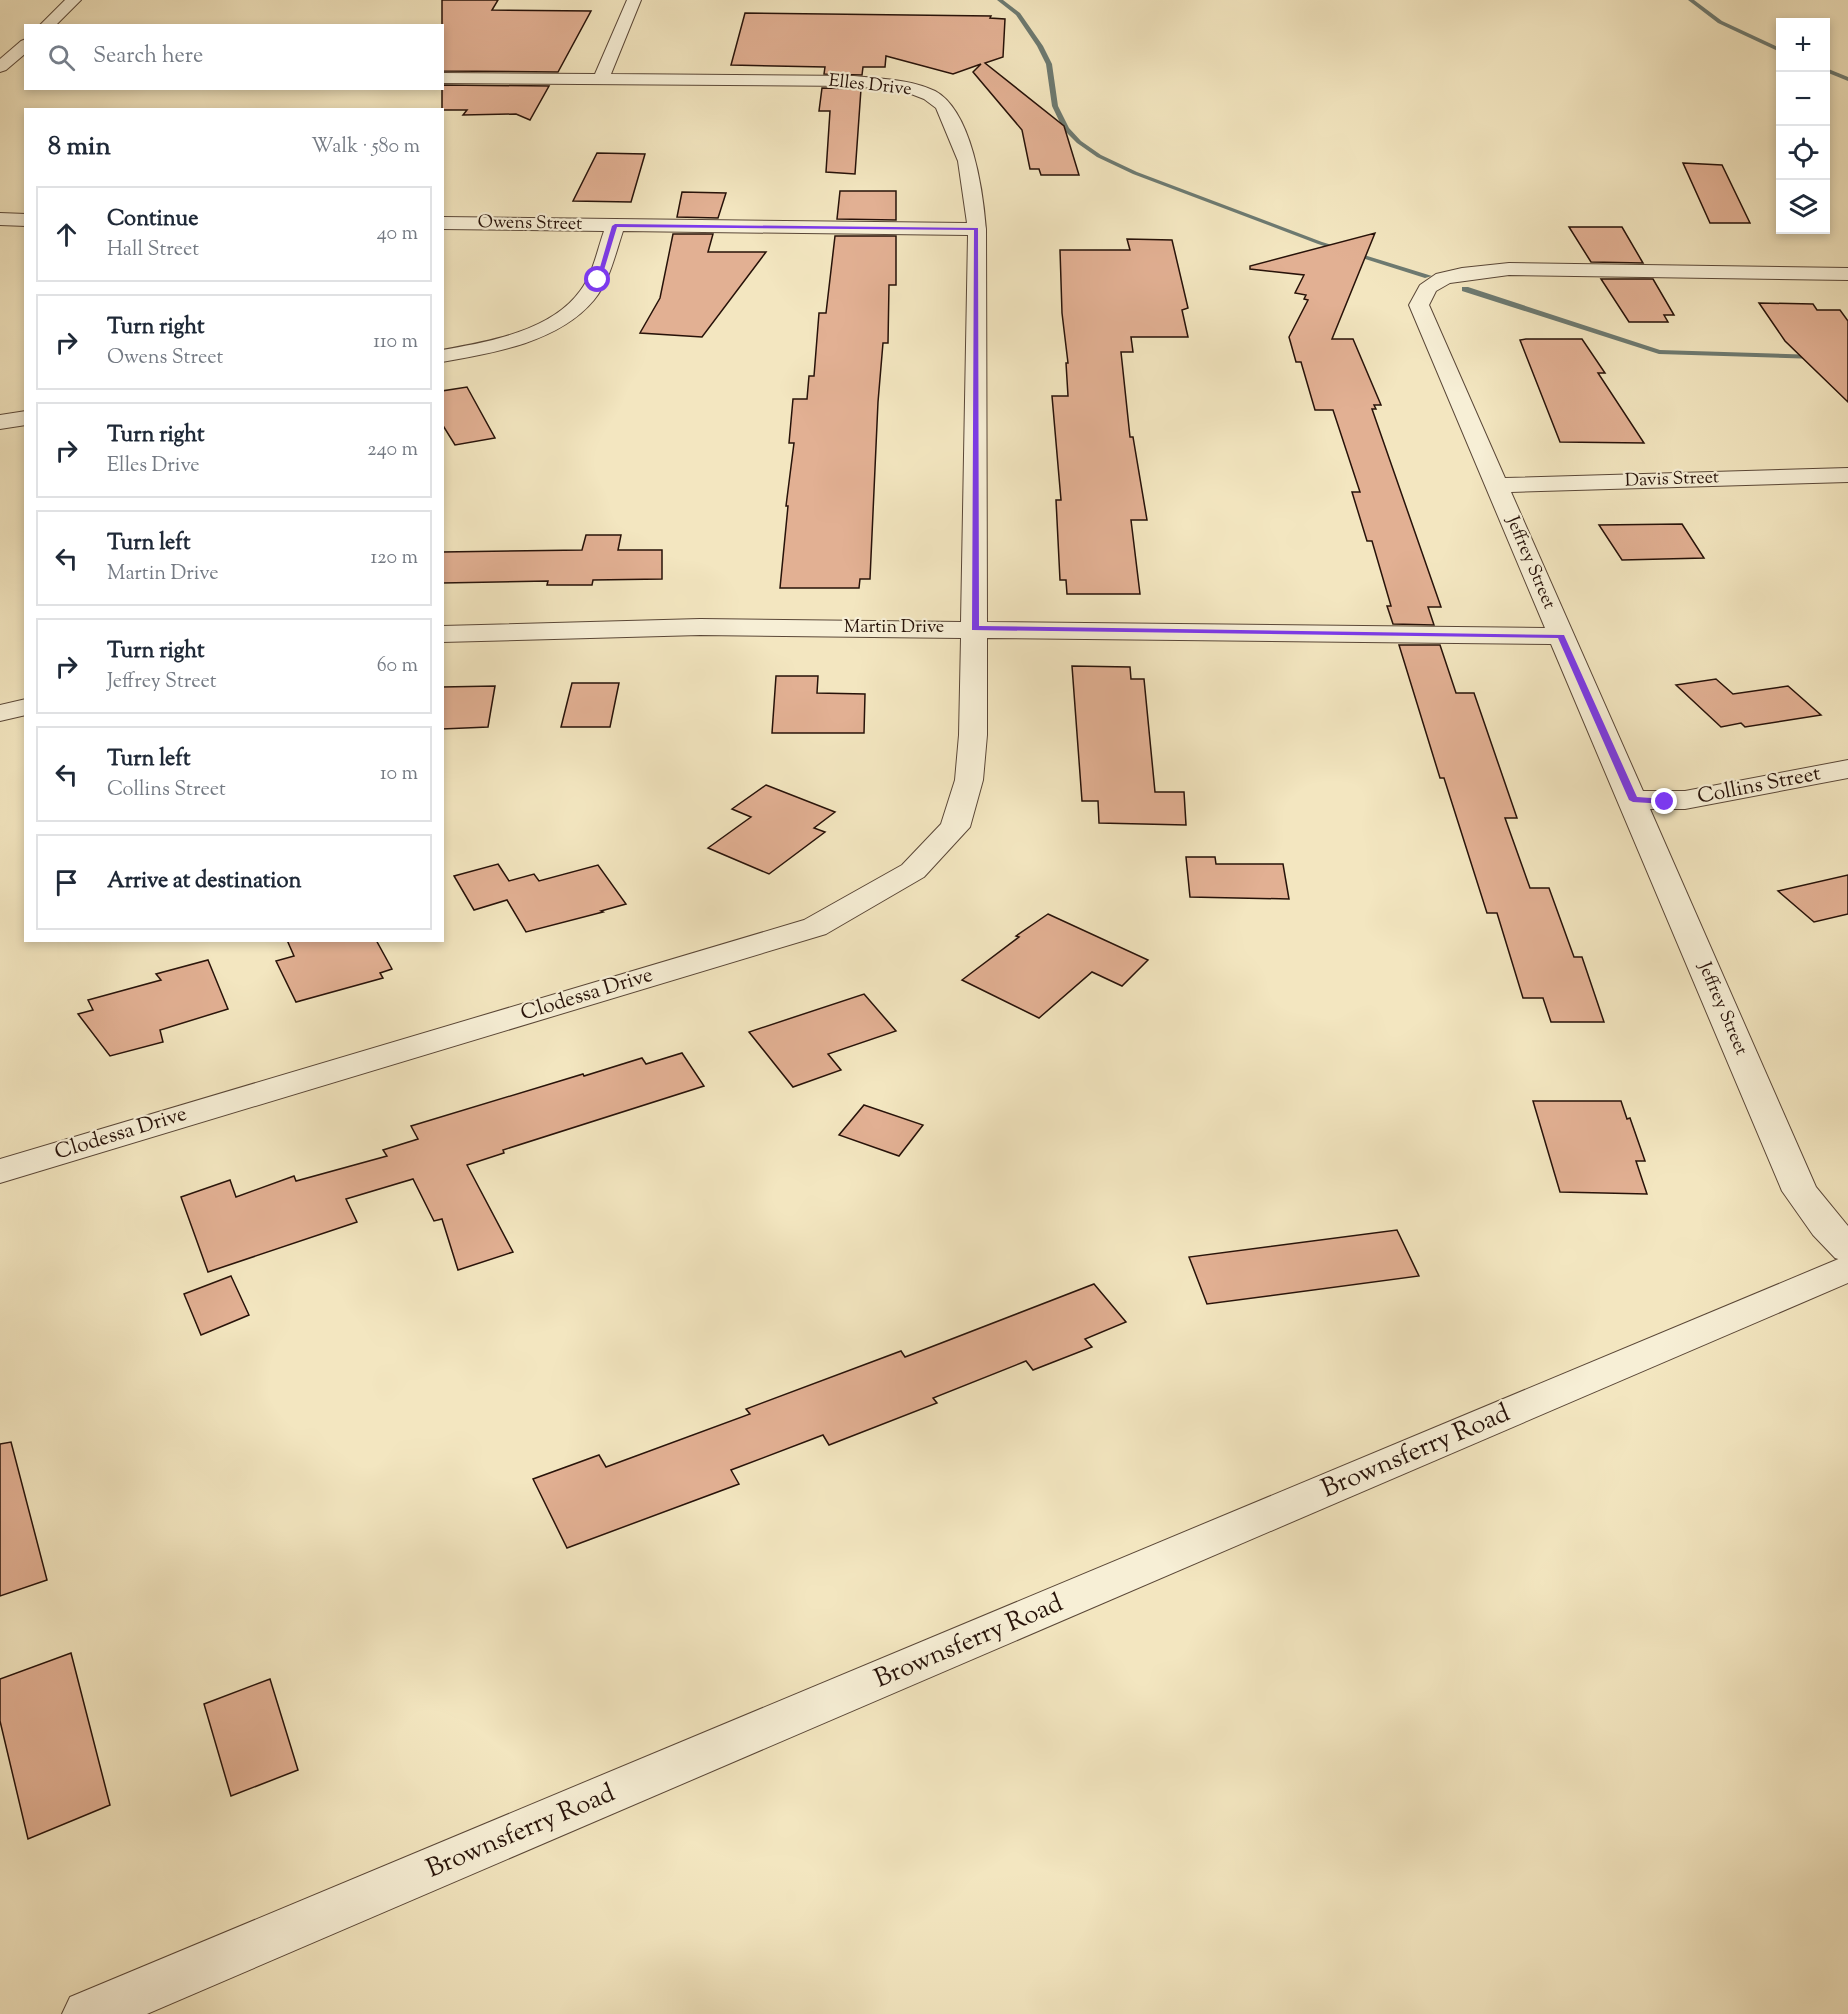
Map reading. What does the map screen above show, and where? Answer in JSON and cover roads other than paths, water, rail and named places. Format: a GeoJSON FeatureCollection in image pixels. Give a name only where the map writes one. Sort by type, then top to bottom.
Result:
{"type":"FeatureCollection","features":[{"type":"Feature","properties":{"kind":"street"},"geometry":{"type":"LineString","coordinates":[[48,24],[74,0]]}},
{"type":"Feature","properties":{"kind":"street"},"geometry":{"type":"LineString","coordinates":[[601,79],[634,0]]}},
{"type":"Feature","properties":{"kind":"street"},"geometry":{"type":"LineString","coordinates":[[0,67],[24,46]]}},
{"type":"Feature","properties":{"kind":"street"},"geometry":{"type":"LineString","coordinates":[[0,74],[17,75]]}},
{"type":"Feature","properties":{"kind":"street","name":"Elles Drive"},"geometry":{"type":"LineString","coordinates":[[444,78],[854,81],[917,89],[941,102],[962,141],[974,182],[976,229],[975,628]]}},
{"type":"Feature","properties":{"kind":"street"},"geometry":{"type":"LineString","coordinates":[[0,219],[24,220]]}},
{"type":"Feature","properties":{"kind":"street","name":"Owens Street"},"geometry":{"type":"LineString","coordinates":[[444,223],[976,229]]}},
{"type":"Feature","properties":{"kind":"street"},"geometry":{"type":"LineString","coordinates":[[444,356],[510,341],[555,322],[583,301],[598,280],[615,226]]}},
{"type":"Feature","properties":{"kind":"street","name":"Jeffrey Street"},"geometry":{"type":"LineString","coordinates":[[1848,274],[1509,269],[1456,276],[1434,282],[1423,293],[1419,304],[1800,1191],[1826,1226],[1848,1249]]}},
{"type":"Feature","properties":{"kind":"street"},"geometry":{"type":"LineString","coordinates":[[0,422],[24,418]]}},
{"type":"Feature","properties":{"kind":"street","name":"Davis Street"},"geometry":{"type":"LineString","coordinates":[[1497,485],[1848,475]]}},
{"type":"Feature","properties":{"kind":"street","name":"Martin Drive"},"geometry":{"type":"LineString","coordinates":[[444,634],[700,627],[975,628],[1561,636]]}},
{"type":"Feature","properties":{"kind":"street","name":"Clodessa Drive"},"geometry":{"type":"LineString","coordinates":[[0,1171],[815,927],[913,871],[956,827],[969,780],[975,628]]}},
{"type":"Feature","properties":{"kind":"street"},"geometry":{"type":"LineString","coordinates":[[0,713],[24,707]]}},
{"type":"Feature","properties":{"kind":"street","name":"Collins Street"},"geometry":{"type":"LineString","coordinates":[[1633,800],[1685,800],[1848,769]]}},
{"type":"Feature","properties":{"kind":"street","name":"Brownsferry Road"},"geometry":{"type":"LineString","coordinates":[[88,2014],[1848,1268]]}},
{"type":"Feature","properties":{"kind":"waterway"},"geometry":{"type":"LineString","coordinates":[[1000,0],[1018,14],[1040,46],[1049,64],[1055,106],[1066,129],[1079,142],[1099,156],[1135,173],[1320,243],[1428,276]]}},
{"type":"Feature","properties":{"kind":"waterway"},"geometry":{"type":"LineString","coordinates":[[1691,0],[1720,22],[1776,48]]}},
{"type":"Feature","properties":{"kind":"waterway"},"geometry":{"type":"LineString","coordinates":[[1830,72],[1848,79]]}},
{"type":"Feature","properties":{"kind":"waterway"},"geometry":{"type":"LineString","coordinates":[[1465,289],[1659,352],[1848,358]]}}]}
